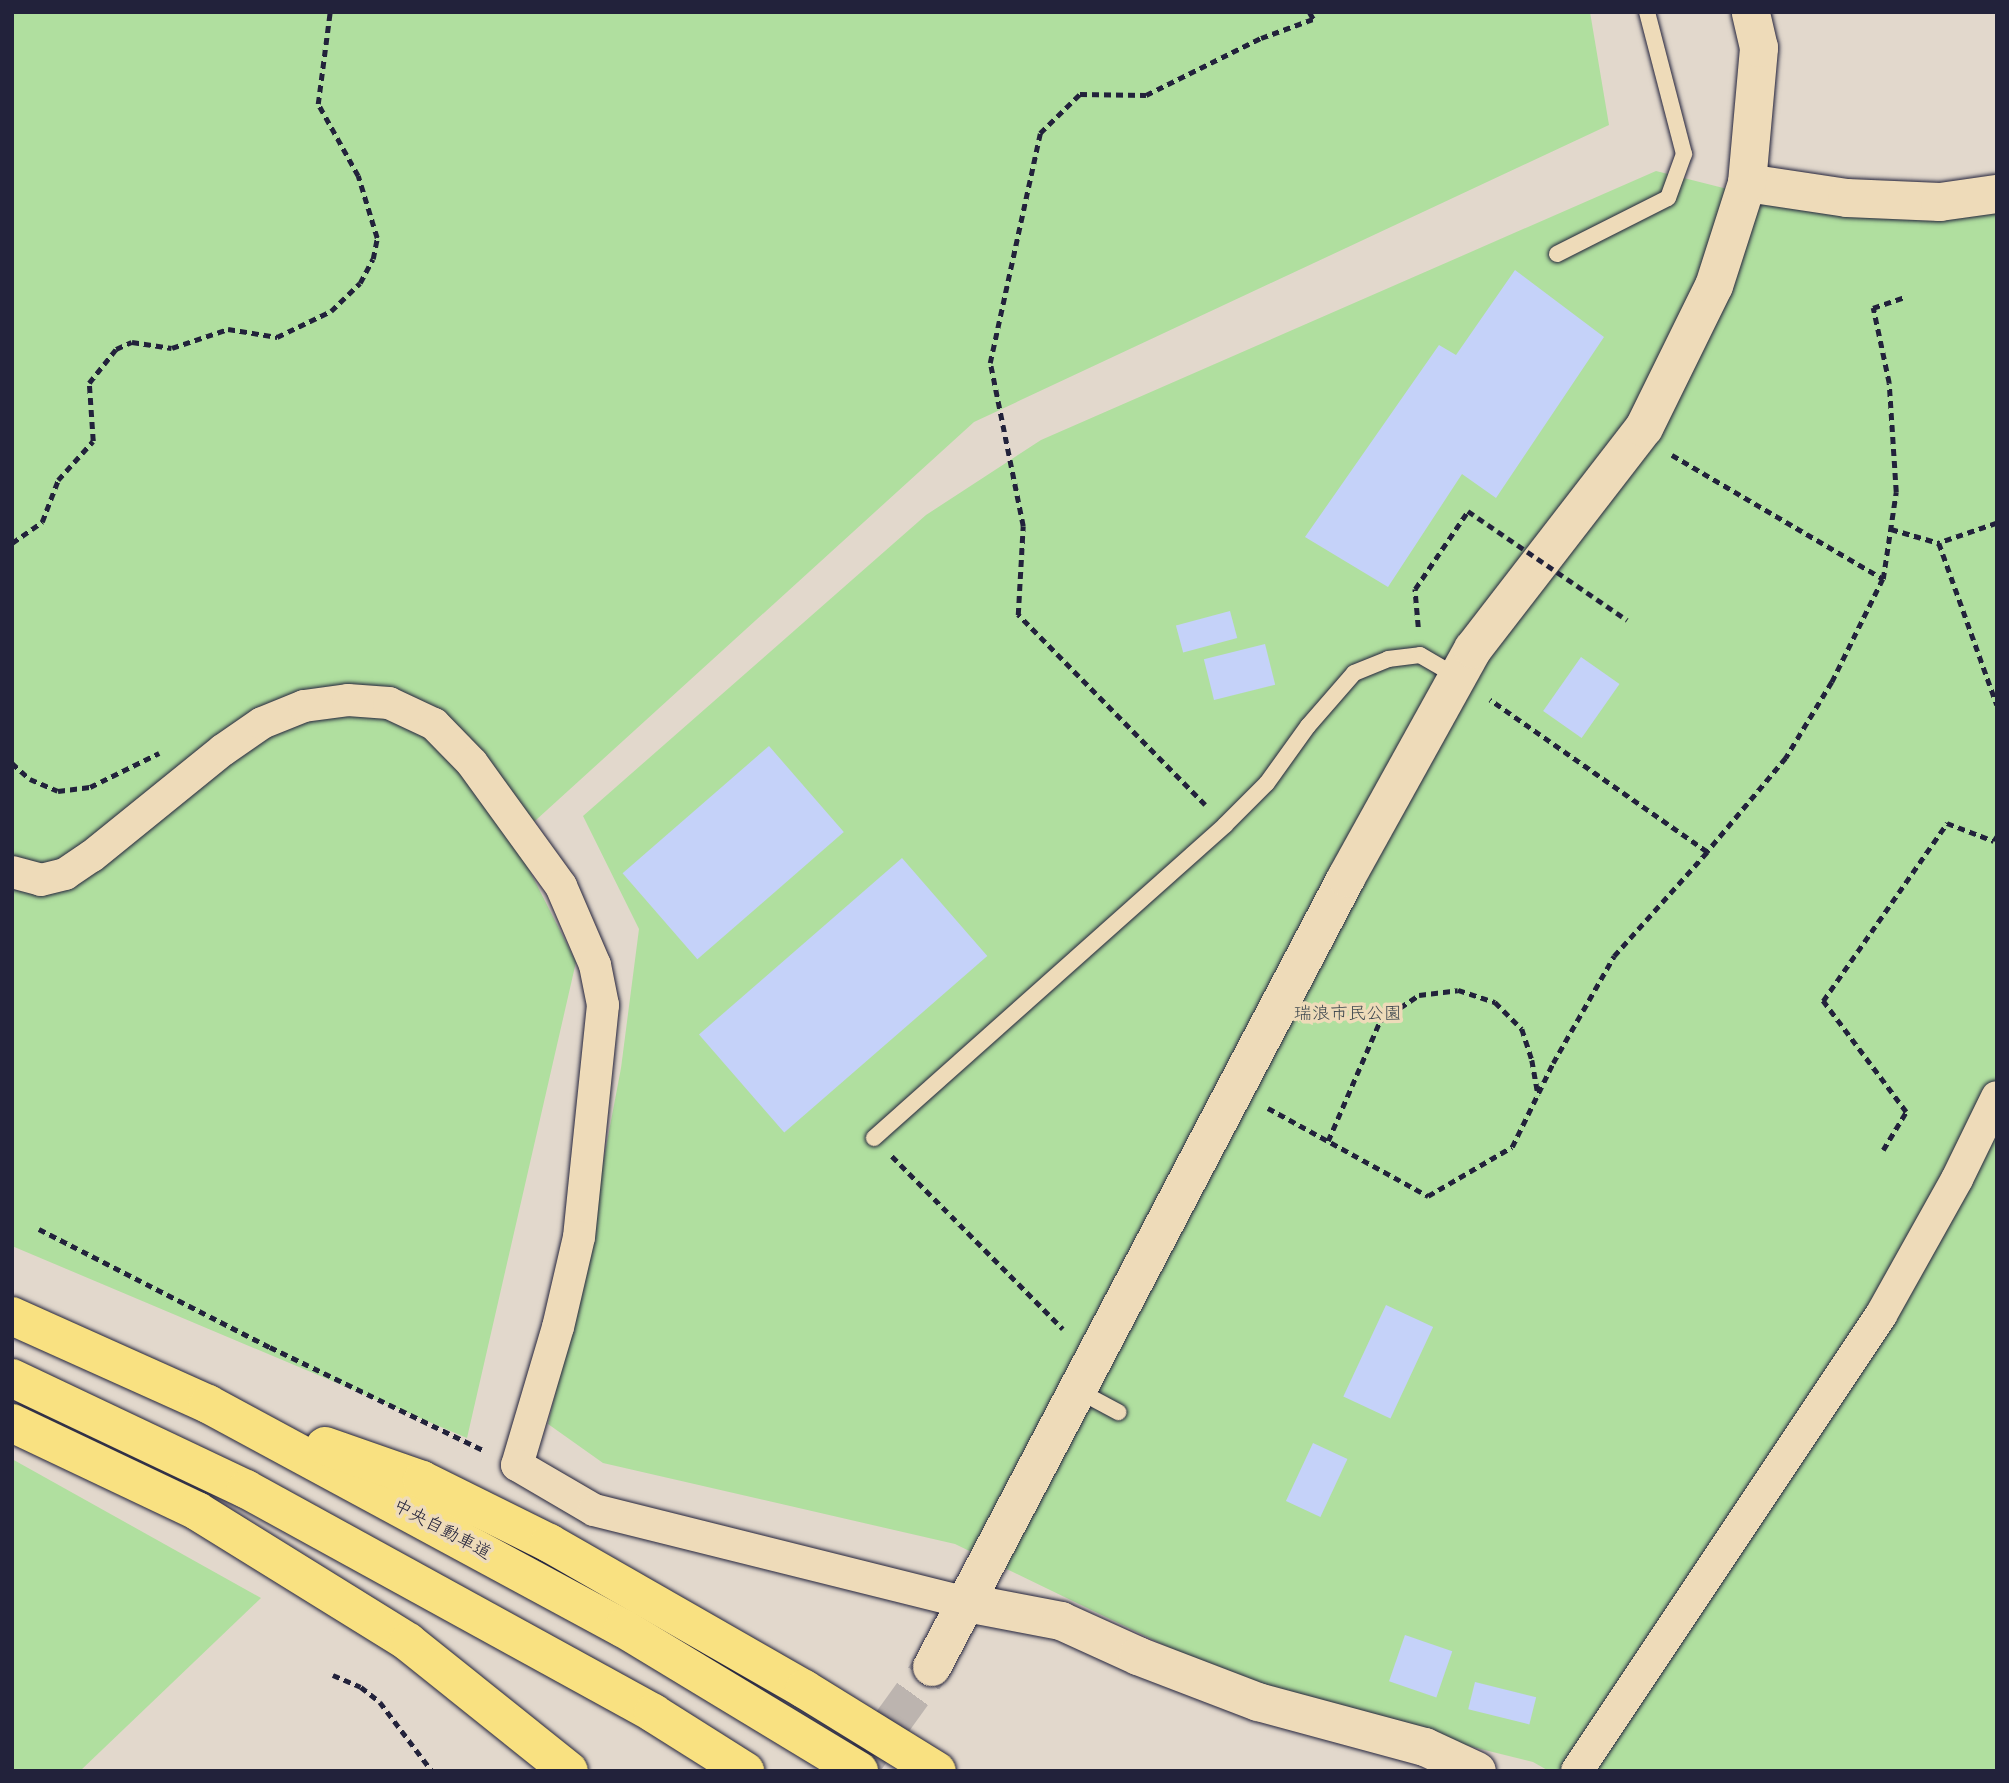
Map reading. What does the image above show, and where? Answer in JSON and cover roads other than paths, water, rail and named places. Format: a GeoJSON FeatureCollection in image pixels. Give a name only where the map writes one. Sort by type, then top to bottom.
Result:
{"type":"FeatureCollection","features":[{"type":"Feature","properties":{"kind":"highway","name":"中央自動車道"},"geometry":{"type":"LineString","coordinates":[[12,1315],[208,1404],[623,1628],[859,1771]]}},
{"type":"Feature","properties":{"kind":"highway"},"geometry":{"type":"LineString","coordinates":[[12,1378],[282,1508],[653,1713],[745,1771]]}},
{"type":"Feature","properties":{"kind":"highway"},"geometry":{"type":"LineString","coordinates":[[208,1404],[422,1480],[549,1543],[804,1689],[937,1771]]}},
{"type":"Feature","properties":{"kind":"highway"},"geometry":{"type":"LineString","coordinates":[[12,1423],[197,1511],[408,1642],[569,1771]]}},
{"type":"Feature","properties":{"kind":"street"},"geometry":{"type":"LineString","coordinates":[[932,1667],[1346,877],[1473,649],[1638,435],[1714,286],[1747,183],[1759,48],[1751,12]]}},
{"type":"Feature","properties":{"kind":"street"},"geometry":{"type":"LineString","coordinates":[[1747,183],[1847,198],[1940,202],[1997,194]]}},
{"type":"Feature","properties":{"kind":"street"},"geometry":{"type":"LineString","coordinates":[[12,872],[41,880],[65,874],[92,856],[223,750],[261,723],[304,706],[348,700],[389,703],[434,724],[472,763],[561,886],[595,965],[603,1005],[579,1237],[558,1327],[517,1465],[594,1510],[967,1603],[1061,1621],[1138,1656],[1258,1702],[1425,1747],[1477,1771]]}},
{"type":"Feature","properties":{"kind":"street"},"geometry":{"type":"LineString","coordinates":[[1577,1771],[1881,1315],[1957,1179],[1997,1097]]}},
{"type":"Feature","properties":{"kind":"lane"},"geometry":{"type":"LineString","coordinates":[[1557,254],[1668,198],[1684,154],[1647,12]]}},
{"type":"Feature","properties":{"kind":"lane"},"geometry":{"type":"LineString","coordinates":[[874,1138],[1225,825],[1267,783],[1308,726],[1353,673],[1388,659],[1420,655],[1458,677]]}},
{"type":"Feature","properties":{"kind":"lane"},"geometry":{"type":"LineString","coordinates":[[1077,1390],[1118,1412]]}},
{"type":"Feature","properties":{"kind":"tunnel"},"geometry":{"type":"LineString","coordinates":[[857,1771],[932,1667]]}},
{"type":"Feature","properties":{"kind":"park label","name":"瑞浪市民公園"},"geometry":{"type":"Point","coordinates":[1348,1014]}}]}
